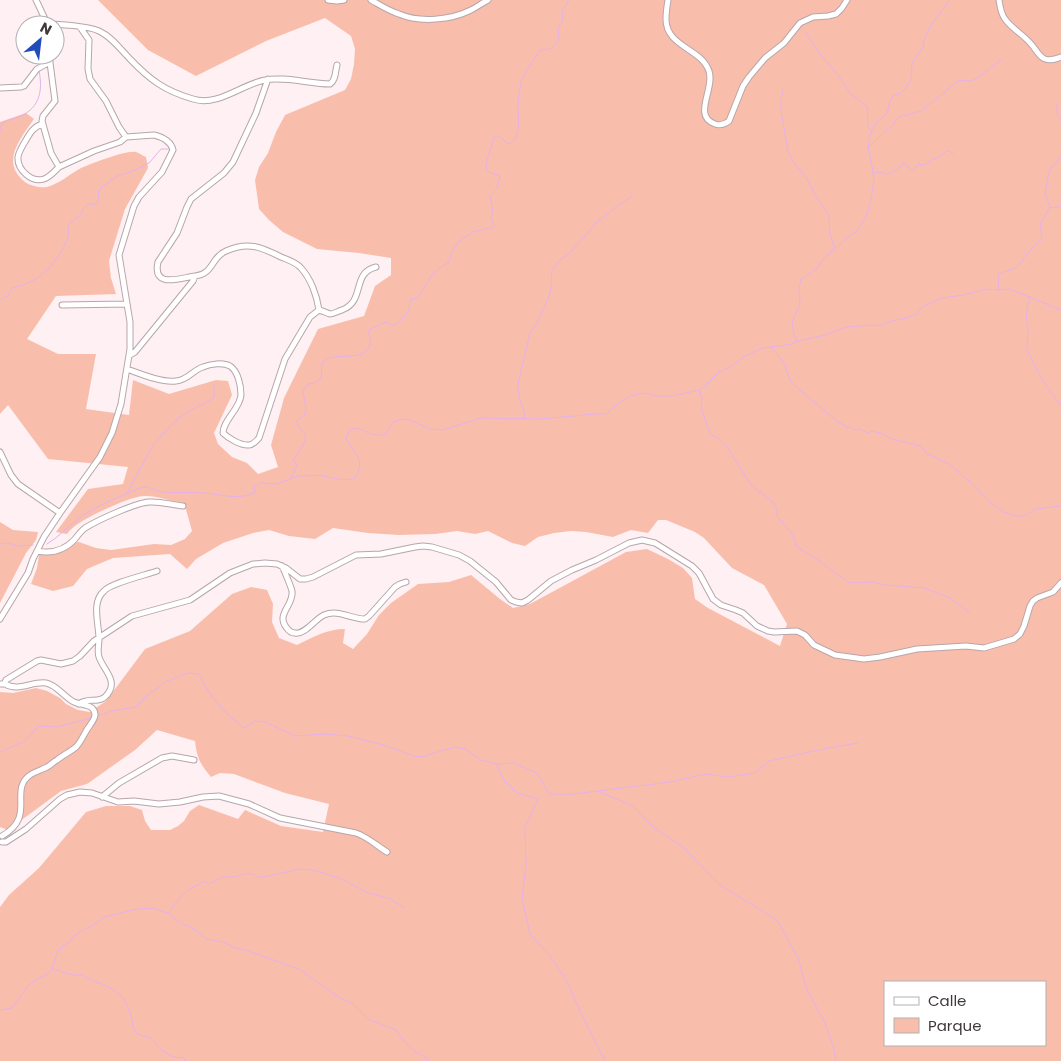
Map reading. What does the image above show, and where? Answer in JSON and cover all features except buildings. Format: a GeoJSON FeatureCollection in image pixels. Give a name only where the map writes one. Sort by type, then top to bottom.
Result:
{"type":"FeatureCollection","features":[{"type":"Feature","properties":{"kind":"street"},"geometry":{"type":"LineString","coordinates":[[36,0],[42,15]]}},
{"type":"Feature","properties":{"kind":"street"},"geometry":{"type":"LineString","coordinates":[[328,0],[344,0]]}},
{"type":"Feature","properties":{"kind":"street"},"geometry":{"type":"LineString","coordinates":[[372,0],[399,14],[429,19],[465,13],[488,0]]}},
{"type":"Feature","properties":{"kind":"street"},"geometry":{"type":"LineString","coordinates":[[668,0],[666,21],[669,33],[679,43],[702,58],[708,69],[711,81],[704,111],[708,120],[718,125],[727,124],[737,99],[749,77],[765,58],[784,43],[800,23],[813,17],[836,14],[846,0]]}},
{"type":"Feature","properties":{"kind":"street"},"geometry":{"type":"LineString","coordinates":[[1000,0],[1001,10],[1005,19],[1041,56],[1052,60],[1061,57]]}},
{"type":"Feature","properties":{"kind":"street"},"geometry":{"type":"LineString","coordinates":[[65,26],[96,30],[104,34],[115,42],[140,70],[154,82],[193,99],[207,100],[223,97],[268,79],[330,84],[334,79],[337,65]]}},
{"type":"Feature","properties":{"kind":"street"},"geometry":{"type":"LineString","coordinates":[[80,27],[89,44],[88,69],[90,79],[106,101],[126,137]]}},
{"type":"Feature","properties":{"kind":"street"},"geometry":{"type":"LineString","coordinates":[[0,88],[24,86],[37,69],[44,65]]}},
{"type":"Feature","properties":{"kind":"street"},"geometry":{"type":"LineString","coordinates":[[50,65],[55,101],[43,116],[42,124],[53,158],[60,167]]}},
{"type":"Feature","properties":{"kind":"street"},"geometry":{"type":"LineString","coordinates":[[268,79],[256,113],[233,162],[224,173],[191,199],[177,233],[158,262],[158,273],[164,279],[172,280],[199,276],[207,272],[224,252],[248,246],[259,247],[301,267],[316,295],[320,310]]}},
{"type":"Feature","properties":{"kind":"street"},"geometry":{"type":"LineString","coordinates":[[0,619],[24,580],[37,551],[60,513],[100,457],[118,418],[130,355],[127,304],[119,255],[132,211],[139,197],[162,172],[173,150],[171,144],[158,136],[126,137],[120,142],[94,151],[60,167],[46,178],[40,180],[28,176],[19,166],[18,158],[24,143],[33,130],[42,124]]}},
{"type":"Feature","properties":{"kind":"street"},"geometry":{"type":"LineString","coordinates":[[320,310],[329,314],[350,306],[356,297],[364,274],[376,266]]}},
{"type":"Feature","properties":{"kind":"street"},"geometry":{"type":"LineString","coordinates":[[130,355],[135,352],[193,281],[194,276]]}},
{"type":"Feature","properties":{"kind":"street"},"geometry":{"type":"LineString","coordinates":[[62,305],[127,304]]}},
{"type":"Feature","properties":{"kind":"street"},"geometry":{"type":"LineString","coordinates":[[127,369],[174,382],[189,377],[199,368],[206,365],[221,364],[229,366],[237,376],[241,394],[223,433],[241,443],[252,444],[259,438],[285,359],[310,317],[320,310]]}},
{"type":"Feature","properties":{"kind":"street"},"geometry":{"type":"LineString","coordinates":[[0,452],[18,484],[60,513]]}},
{"type":"Feature","properties":{"kind":"street"},"geometry":{"type":"LineString","coordinates":[[37,551],[45,553],[60,550],[71,543],[84,529],[110,515],[143,502],[159,502],[183,506]]}},
{"type":"Feature","properties":{"kind":"street"},"geometry":{"type":"LineString","coordinates":[[2,681],[37,661],[61,664],[73,661],[99,637],[132,616],[190,600],[238,570],[253,564],[277,564],[298,578],[306,580],[356,555],[381,554],[423,546],[459,555],[470,561],[496,582],[511,600],[522,603],[551,581],[628,543],[642,540],[655,543],[699,572],[713,599],[721,605],[743,613],[757,626],[774,632],[802,632],[814,645],[835,655],[864,659],[916,649],[966,646],[984,648],[1014,639],[1020,634],[1024,626],[1033,601],[1052,592],[1061,583]]}},
{"type":"Feature","properties":{"kind":"street"},"geometry":{"type":"LineString","coordinates":[[282,566],[292,591],[283,621],[286,628],[295,634],[329,614],[341,614],[365,619],[395,587],[406,582]]}},
{"type":"Feature","properties":{"kind":"street"},"geometry":{"type":"LineString","coordinates":[[79,704],[83,701],[103,699],[112,688],[112,682],[99,657],[97,605],[101,593],[110,586],[157,571]]}},
{"type":"Feature","properties":{"kind":"street"},"geometry":{"type":"LineString","coordinates":[[1,840],[18,821],[21,812],[22,786],[27,778],[75,748],[94,721],[95,715],[94,710],[90,707],[72,701],[46,683],[13,687],[2,681]]}},
{"type":"Feature","properties":{"kind":"street"},"geometry":{"type":"LineString","coordinates":[[102,797],[119,783],[162,758],[172,756],[194,760]]}},
{"type":"Feature","properties":{"kind":"street"},"geometry":{"type":"LineString","coordinates":[[1,840],[6,842],[67,795],[87,792],[118,802],[134,801],[159,804],[211,796],[226,797],[249,804],[280,818],[356,833],[366,837],[387,852]]}},
{"type":"Feature","properties":{"kind":"green space"},"geometry":{"type":"Polygon","coordinates":[[[98,0],[1061,0],[1061,1061],[0,1061],[0,907],[9,895],[39,868],[86,812],[106,806],[130,806],[142,810],[145,821],[151,830],[170,830],[184,821],[190,811],[199,805],[238,819],[245,810],[281,826],[323,832],[329,804],[285,793],[234,774],[220,773],[211,777],[200,760],[195,741],[157,730],[135,750],[87,784],[61,791],[8,830],[0,827],[0,692],[13,693],[36,688],[47,691],[78,710],[90,712],[106,701],[145,649],[190,631],[232,594],[251,587],[267,590],[273,604],[272,622],[279,638],[297,645],[326,632],[345,629],[343,643],[353,649],[367,634],[379,615],[391,603],[418,584],[449,582],[471,575],[513,608],[530,604],[626,552],[647,549],[683,568],[692,578],[695,599],[708,608],[780,646],[787,624],[764,585],[732,568],[704,538],[695,532],[666,520],[658,520],[648,533],[631,530],[613,537],[571,531],[538,537],[525,546],[512,543],[488,531],[475,534],[457,531],[399,535],[333,528],[315,539],[289,536],[269,530],[223,543],[196,559],[187,569],[170,554],[113,558],[87,569],[73,586],[53,591],[31,584],[37,568],[39,555],[64,551],[71,543],[79,542],[96,548],[111,550],[154,544],[171,545],[185,539],[192,531],[185,506],[154,496],[143,496],[108,508],[88,518],[67,534],[56,532],[88,489],[123,484],[128,467],[48,459],[8,405],[0,414],[0,122],[26,113],[34,119],[18,142],[13,159],[14,167],[18,174],[30,185],[51,186],[81,168],[116,155],[136,152],[146,157],[148,168],[125,209],[109,261],[111,278],[116,294],[56,296],[27,339],[58,354],[96,354],[86,409],[129,415],[133,380],[169,394],[216,380],[228,381],[232,395],[214,433],[218,444],[232,457],[247,463],[258,474],[278,467],[271,445],[284,398],[318,329],[364,316],[375,286],[391,275],[391,258],[317,249],[283,232],[259,209],[255,180],[259,167],[268,153],[285,115],[345,90],[351,79],[354,64],[355,49],[351,36],[325,18],[266,41],[196,76],[148,50],[98,0]]]}},
{"type":"Feature","properties":{"kind":"green space"},"geometry":{"type":"Polygon","coordinates":[[[0,522],[13,530],[38,532],[36,540],[26,553],[0,603],[0,522]]]}},
{"type":"Feature","properties":{"kind":"waterway"},"geometry":{"type":"LineString","coordinates":[[291,477],[297,466],[293,460],[306,437],[298,426],[297,421],[305,414],[303,391],[308,384],[315,383],[321,378],[322,363],[329,358],[354,356],[365,352],[370,343],[368,332],[370,329],[386,322],[393,326],[404,317],[409,310],[411,299],[417,298],[431,276],[448,263],[456,244],[473,232],[493,227],[490,196],[497,189],[500,176],[490,173],[486,167],[495,136],[499,136],[508,144],[515,138],[518,128],[518,99],[522,78],[539,51],[552,48],[558,41],[558,29],[563,20],[562,11],[569,0]]}},
{"type":"Feature","properties":{"kind":"waterway"},"geometry":{"type":"LineString","coordinates":[[797,341],[792,322],[800,304],[799,288],[801,279],[817,269],[823,259],[856,232],[866,217],[874,180],[868,148],[870,135],[877,122],[887,114],[893,96],[904,90],[911,81],[912,63],[923,47],[929,29],[950,0]]}},
{"type":"Feature","properties":{"kind":"waterway"},"geometry":{"type":"LineString","coordinates":[[806,33],[850,93],[867,106],[868,127],[872,132]]}},
{"type":"Feature","properties":{"kind":"waterway"},"geometry":{"type":"LineString","coordinates":[[868,148],[899,117],[921,111],[958,81],[970,81],[982,75],[1001,60]]}},
{"type":"Feature","properties":{"kind":"waterway"},"geometry":{"type":"LineString","coordinates":[[0,132],[2,124],[21,116],[36,103],[41,85],[39,71]]}},
{"type":"Feature","properties":{"kind":"waterway"},"geometry":{"type":"LineString","coordinates":[[783,90],[781,110],[788,152],[806,177],[829,216],[830,234],[835,249]]}},
{"type":"Feature","properties":{"kind":"waterway"},"geometry":{"type":"LineString","coordinates":[[1057,104],[1057,114],[1061,119]]}},
{"type":"Feature","properties":{"kind":"waterway"},"geometry":{"type":"LineString","coordinates":[[0,300],[8,296],[12,288],[34,280],[50,267],[66,243],[68,226],[81,214],[88,204],[97,203],[99,190],[103,186],[117,176],[149,163],[161,149],[170,149]]}},
{"type":"Feature","properties":{"kind":"waterway"},"geometry":{"type":"LineString","coordinates":[[874,173],[887,174],[904,164],[912,170],[919,164],[925,165],[947,151],[950,151],[955,156]]}},
{"type":"Feature","properties":{"kind":"waterway"},"geometry":{"type":"LineString","coordinates":[[999,290],[998,275],[1017,267],[1042,239],[1040,224],[1050,207],[1045,194],[1048,177],[1051,167],[1056,164],[1061,155]]}},
{"type":"Feature","properties":{"kind":"waterway"},"geometry":{"type":"LineString","coordinates":[[525,419],[518,384],[530,333],[537,323],[551,289],[552,270],[560,260],[571,252],[597,222],[633,196]]}},
{"type":"Feature","properties":{"kind":"waterway"},"geometry":{"type":"LineString","coordinates":[[1050,207],[1061,206]]}},
{"type":"Feature","properties":{"kind":"waterway"},"geometry":{"type":"LineString","coordinates":[[47,544],[89,511],[143,487],[161,492],[204,493],[236,497],[255,492],[254,487],[259,484],[276,484],[299,476],[320,476],[343,480],[355,478],[360,466],[358,456],[346,438],[354,428],[373,435],[381,435],[386,434],[392,423],[408,419],[429,429],[443,430],[481,418],[541,419],[606,414],[617,404],[631,396],[644,393],[658,396],[673,396],[699,390],[718,373],[745,356],[763,348],[792,344],[847,327],[879,326],[917,314],[922,307],[942,298],[987,289],[1010,289],[1061,310]]}},
{"type":"Feature","properties":{"kind":"waterway"},"geometry":{"type":"LineString","coordinates":[[1030,298],[1026,316],[1028,327],[1027,350],[1043,381],[1061,406]]}},
{"type":"Feature","properties":{"kind":"waterway"},"geometry":{"type":"LineString","coordinates":[[771,347],[783,361],[790,380],[796,387],[838,422],[856,430],[860,429],[868,433],[871,431],[881,433],[892,439],[921,446],[926,453],[949,464],[975,486],[985,498],[1004,512],[1024,516],[1036,509],[1060,506]]}},
{"type":"Feature","properties":{"kind":"waterway"},"geometry":{"type":"LineString","coordinates":[[127,493],[153,445],[184,414],[214,398],[214,386]]}},
{"type":"Feature","properties":{"kind":"waterway"},"geometry":{"type":"LineString","coordinates":[[699,390],[702,399],[701,408],[710,434],[720,439],[727,447],[751,485],[773,502],[777,508],[777,516],[792,534],[797,547],[848,582],[872,582],[924,588],[950,598],[970,613]]}},
{"type":"Feature","properties":{"kind":"waterway"},"geometry":{"type":"LineString","coordinates":[[0,544],[33,545]]}},
{"type":"Feature","properties":{"kind":"waterway"},"geometry":{"type":"LineString","coordinates":[[97,716],[136,707],[165,682],[188,673],[199,674],[218,704],[244,728],[255,721],[265,722],[295,736],[326,734],[348,736],[384,745],[413,756],[424,757],[455,747],[465,749],[481,760],[497,764],[514,763],[537,773],[549,794],[574,794],[597,791],[633,806],[654,828],[682,846],[720,885],[777,920],[798,958],[807,990],[825,1023],[836,1061]]}},
{"type":"Feature","properties":{"kind":"waterway"},"geometry":{"type":"LineString","coordinates":[[0,752],[25,741],[39,726],[56,727],[91,718]]}},
{"type":"Feature","properties":{"kind":"waterway"},"geometry":{"type":"LineString","coordinates":[[598,791],[670,782],[706,774],[728,777],[755,773],[769,761],[858,743]]}},
{"type":"Feature","properties":{"kind":"waterway"},"geometry":{"type":"LineString","coordinates":[[497,764],[503,779],[517,793],[538,799],[525,827],[526,865],[522,898],[530,934],[548,953],[568,983],[605,1061]]}},
{"type":"Feature","properties":{"kind":"waterway"},"geometry":{"type":"LineString","coordinates":[[0,1010],[12,1008],[28,986],[48,974],[52,969],[58,951],[80,932],[105,917],[137,909],[152,908],[168,913],[184,893],[204,881],[209,884],[223,877],[235,877],[248,873],[264,877],[300,869],[312,870],[340,878],[366,892],[391,899],[404,908]]}},
{"type":"Feature","properties":{"kind":"waterway"},"geometry":{"type":"LineString","coordinates":[[168,913],[183,924],[195,929],[206,939],[223,942],[299,969],[337,996],[353,1004],[368,1019],[396,1030],[403,1040],[429,1061]]}},
{"type":"Feature","properties":{"kind":"waterway"},"geometry":{"type":"LineString","coordinates":[[52,969],[73,975],[83,975],[120,995],[130,1013],[133,1029],[137,1033],[154,1040],[156,1045],[168,1054],[184,1058],[185,1061]]}}]}
